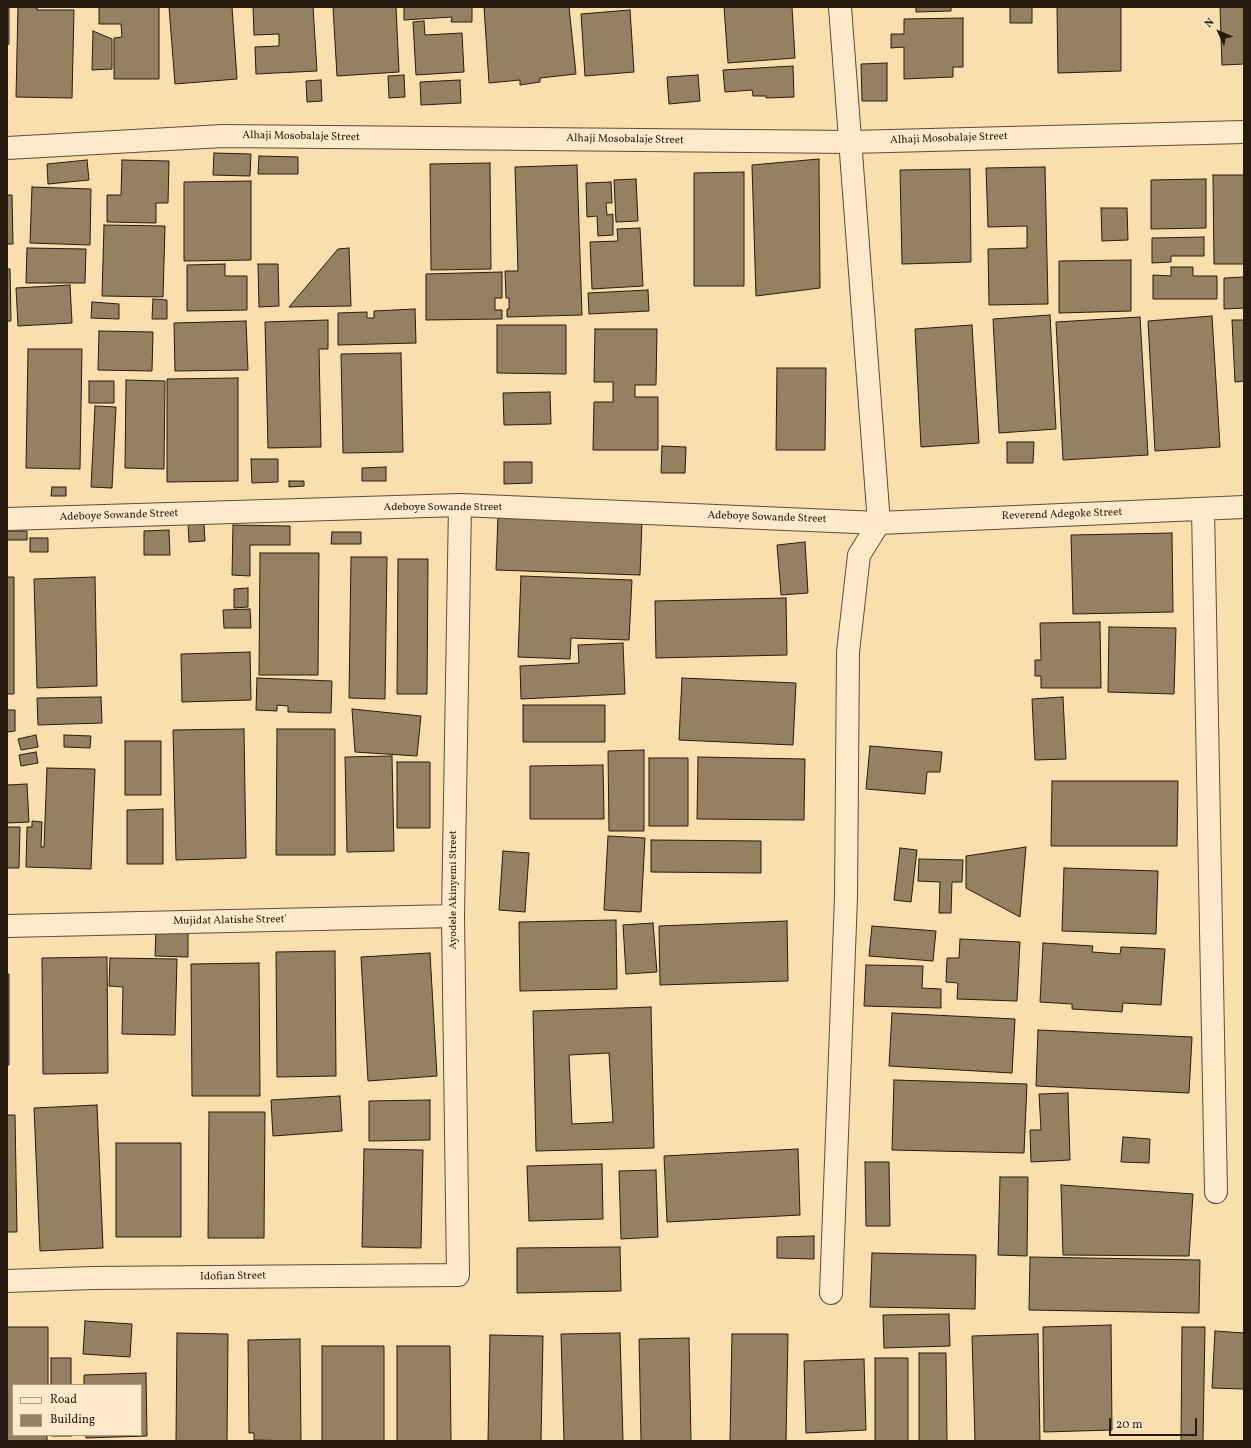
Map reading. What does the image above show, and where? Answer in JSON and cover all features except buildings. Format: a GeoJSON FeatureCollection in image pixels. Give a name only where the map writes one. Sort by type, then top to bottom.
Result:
{"type":"FeatureCollection","features":[{"type":"Feature","properties":{"kind":"street"},"geometry":{"type":"LineString","coordinates":[[831,1293],[846,898],[848,652],[857,564],[879,523],[840,7]]}},
{"type":"Feature","properties":{"kind":"street","name":"Alhaji Mosobalaje Street"},"geometry":{"type":"LineString","coordinates":[[7,148],[223,136],[851,142],[1244,132]]}},
{"type":"Feature","properties":{"kind":"street","name":"Adeboye Sowande Street"},"geometry":{"type":"LineString","coordinates":[[7,519],[460,505],[879,523]]}},
{"type":"Feature","properties":{"kind":"street","name":"Ayodele Akinyemi Street"},"geometry":{"type":"LineString","coordinates":[[458,1275],[453,916],[460,505]]}},
{"type":"Feature","properties":{"kind":"street","name":"Reverend Adegoke Street"},"geometry":{"type":"LineString","coordinates":[[879,523],[1203,510],[1244,507]]}},
{"type":"Feature","properties":{"kind":"street"},"geometry":{"type":"LineString","coordinates":[[1203,510],[1216,1192]]}},
{"type":"Feature","properties":{"kind":"street","name":"Mujidat Alatishe Street'"},"geometry":{"type":"LineString","coordinates":[[7,926],[453,916]]}},
{"type":"Feature","properties":{"kind":"street","name":"Idofian Street"},"geometry":{"type":"LineString","coordinates":[[7,1281],[100,1278],[458,1275]]}}]}
